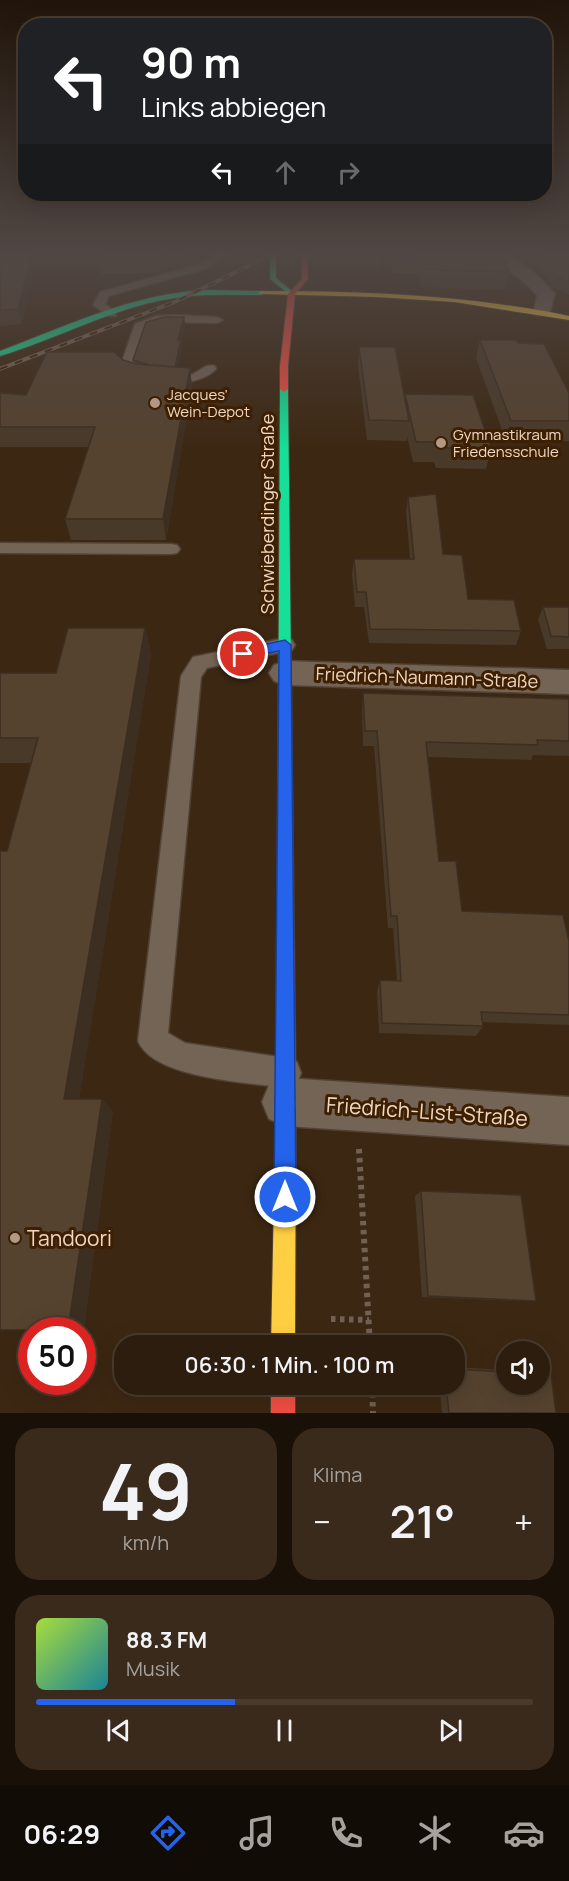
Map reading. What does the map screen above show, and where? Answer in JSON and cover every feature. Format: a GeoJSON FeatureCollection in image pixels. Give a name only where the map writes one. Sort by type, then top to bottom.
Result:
{"type":"FeatureCollection","features":[{"type":"Feature","properties":{"kind":"main road"},"geometry":{"type":"LineString","coordinates":[[0,354],[98,319]]}},
{"type":"Feature","properties":{"kind":"main road","name":"Schwieberdinger Straße"},"geometry":{"type":"LineString","coordinates":[[283,1335],[286,1087],[284,366],[289,319]]}},
{"type":"Feature","properties":{"kind":"main road"},"geometry":{"type":"LineString","coordinates":[[283,1395],[283,1413]]}},
{"type":"Feature","properties":{"kind":"street","name":"Friedrich-Naumann-Straße"},"geometry":{"type":"LineString","coordinates":[[285,659],[569,682]]}},
{"type":"Feature","properties":{"kind":"street","name":"Friedrich-List-Straße"},"geometry":{"type":"LineString","coordinates":[[286,1087],[357,1107],[569,1121]]}},
{"type":"Feature","properties":{"kind":"lane"},"geometry":{"type":"LineString","coordinates":[[210,369],[197,377],[145,379],[134,377],[125,370],[139,326],[142,324],[161,320],[217,320]]}},
{"type":"Feature","properties":{"kind":"lane"},"geometry":{"type":"LineString","coordinates":[[0,548],[171,549]]}},
{"type":"Feature","properties":{"kind":"lane"},"geometry":{"type":"LineString","coordinates":[[285,659],[200,662],[191,676],[153,1041],[182,1057],[286,1087]]}},
{"type":"Feature","properties":{"kind":"path"},"geometry":{"type":"LineString","coordinates":[[357,1107],[369,1335]]}},
{"type":"Feature","properties":{"kind":"path"},"geometry":{"type":"LineString","coordinates":[[372,1395],[373,1413]]}},
{"type":"Feature","properties":{"kind":"building"},"geometry":{"type":"Polygon","coordinates":[[[158,319],[183,319],[175,367],[150,365],[133,360],[146,322],[158,319]]]}},
{"type":"Feature","properties":{"kind":"building"},"geometry":{"type":"Polygon","coordinates":[[[480,340],[516,340],[518,343],[544,344],[569,393],[569,421],[511,421],[480,340]]]}},
{"type":"Feature","properties":{"kind":"building"},"geometry":{"type":"Polygon","coordinates":[[[359,347],[395,347],[409,421],[369,420],[359,347]]]}},
{"type":"Feature","properties":{"kind":"building"},"geometry":{"type":"Polygon","coordinates":[[[47,352],[114,352],[123,360],[136,364],[190,368],[163,519],[65,519],[95,427],[0,427],[0,393],[26,395],[47,352]]]}},
{"type":"Feature","properties":{"kind":"building"},"geometry":{"type":"Polygon","coordinates":[[[405,394],[473,395],[491,448],[440,448],[438,442],[416,442],[405,394]]]}},
{"type":"Feature","properties":{"kind":"building"},"geometry":{"type":"Polygon","coordinates":[[[436,494],[443,554],[462,555],[468,599],[514,600],[521,631],[370,629],[366,592],[357,592],[354,559],[414,559],[408,497],[436,494]]]}},
{"type":"Feature","properties":{"kind":"building"},"geometry":{"type":"Polygon","coordinates":[[[543,607],[569,607],[569,637],[551,636],[543,607]]]}},
{"type":"Feature","properties":{"kind":"building"},"geometry":{"type":"Polygon","coordinates":[[[68,628],[145,628],[64,1099],[102,1099],[70,1317],[18,1317],[18,1330],[0,1330],[0,851],[7,851],[38,738],[0,738],[0,673],[56,673],[68,628]]]}},
{"type":"Feature","properties":{"kind":"building"},"geometry":{"type":"Polygon","coordinates":[[[363,693],[569,699],[569,741],[537,740],[538,745],[426,742],[439,861],[456,861],[462,911],[563,915],[569,941],[569,1015],[481,1012],[483,1026],[382,1023],[380,980],[401,981],[397,916],[391,916],[377,731],[365,731],[363,693]]]}},
{"type":"Feature","properties":{"kind":"building"},"geometry":{"type":"Polygon","coordinates":[[[421,1191],[521,1195],[536,1301],[428,1296],[421,1191]]]}},
{"type":"Feature","properties":{"kind":"building"},"geometry":{"type":"Polygon","coordinates":[[[465,1370],[496,1371],[496,1395],[550,1395],[551,1374],[556,1413],[449,1413],[447,1395],[465,1395],[465,1370]]]}},
{"type":"Feature","properties":{"kind":"railway"},"geometry":{"type":"LineString","coordinates":[[0,369],[130,319]]}},
{"type":"Feature","properties":{"kind":"traffic: fast"},"geometry":{"type":"LineString","coordinates":[[0,354],[92,319]]}},
{"type":"Feature","properties":{"kind":"traffic: fast"},"geometry":{"type":"LineString","coordinates":[[284,389],[285,761]]}},
{"type":"Feature","properties":{"kind":"traffic: slow"},"geometry":{"type":"LineString","coordinates":[[283,1335],[286,1100]]}},
{"type":"Feature","properties":{"kind":"traffic: jam"},"geometry":{"type":"LineString","coordinates":[[284,389],[289,319]]}},
{"type":"Feature","properties":{"kind":"traffic: jam"},"geometry":{"type":"LineString","coordinates":[[285,761],[286,1100]]}},
{"type":"Feature","properties":{"kind":"traffic: jam"},"geometry":{"type":"LineString","coordinates":[[283,1395],[283,1413]]}},
{"type":"Feature","properties":{"kind":"place","name":"Jacques' Wein-Depot"},"geometry":{"type":"Point","coordinates":[155,403]}},
{"type":"Feature","properties":{"kind":"place","name":"Gymnastikraum Friedensschule"},"geometry":{"type":"Point","coordinates":[441,443]}},
{"type":"Feature","properties":{"kind":"place","name":"Tandoori"},"geometry":{"type":"Point","coordinates":[15,1238]}},
{"type":"Feature","properties":{"kind":"route"},"geometry":{"type":"LineString","coordinates":[[243,654],[285,645],[285,1197]]}}]}
